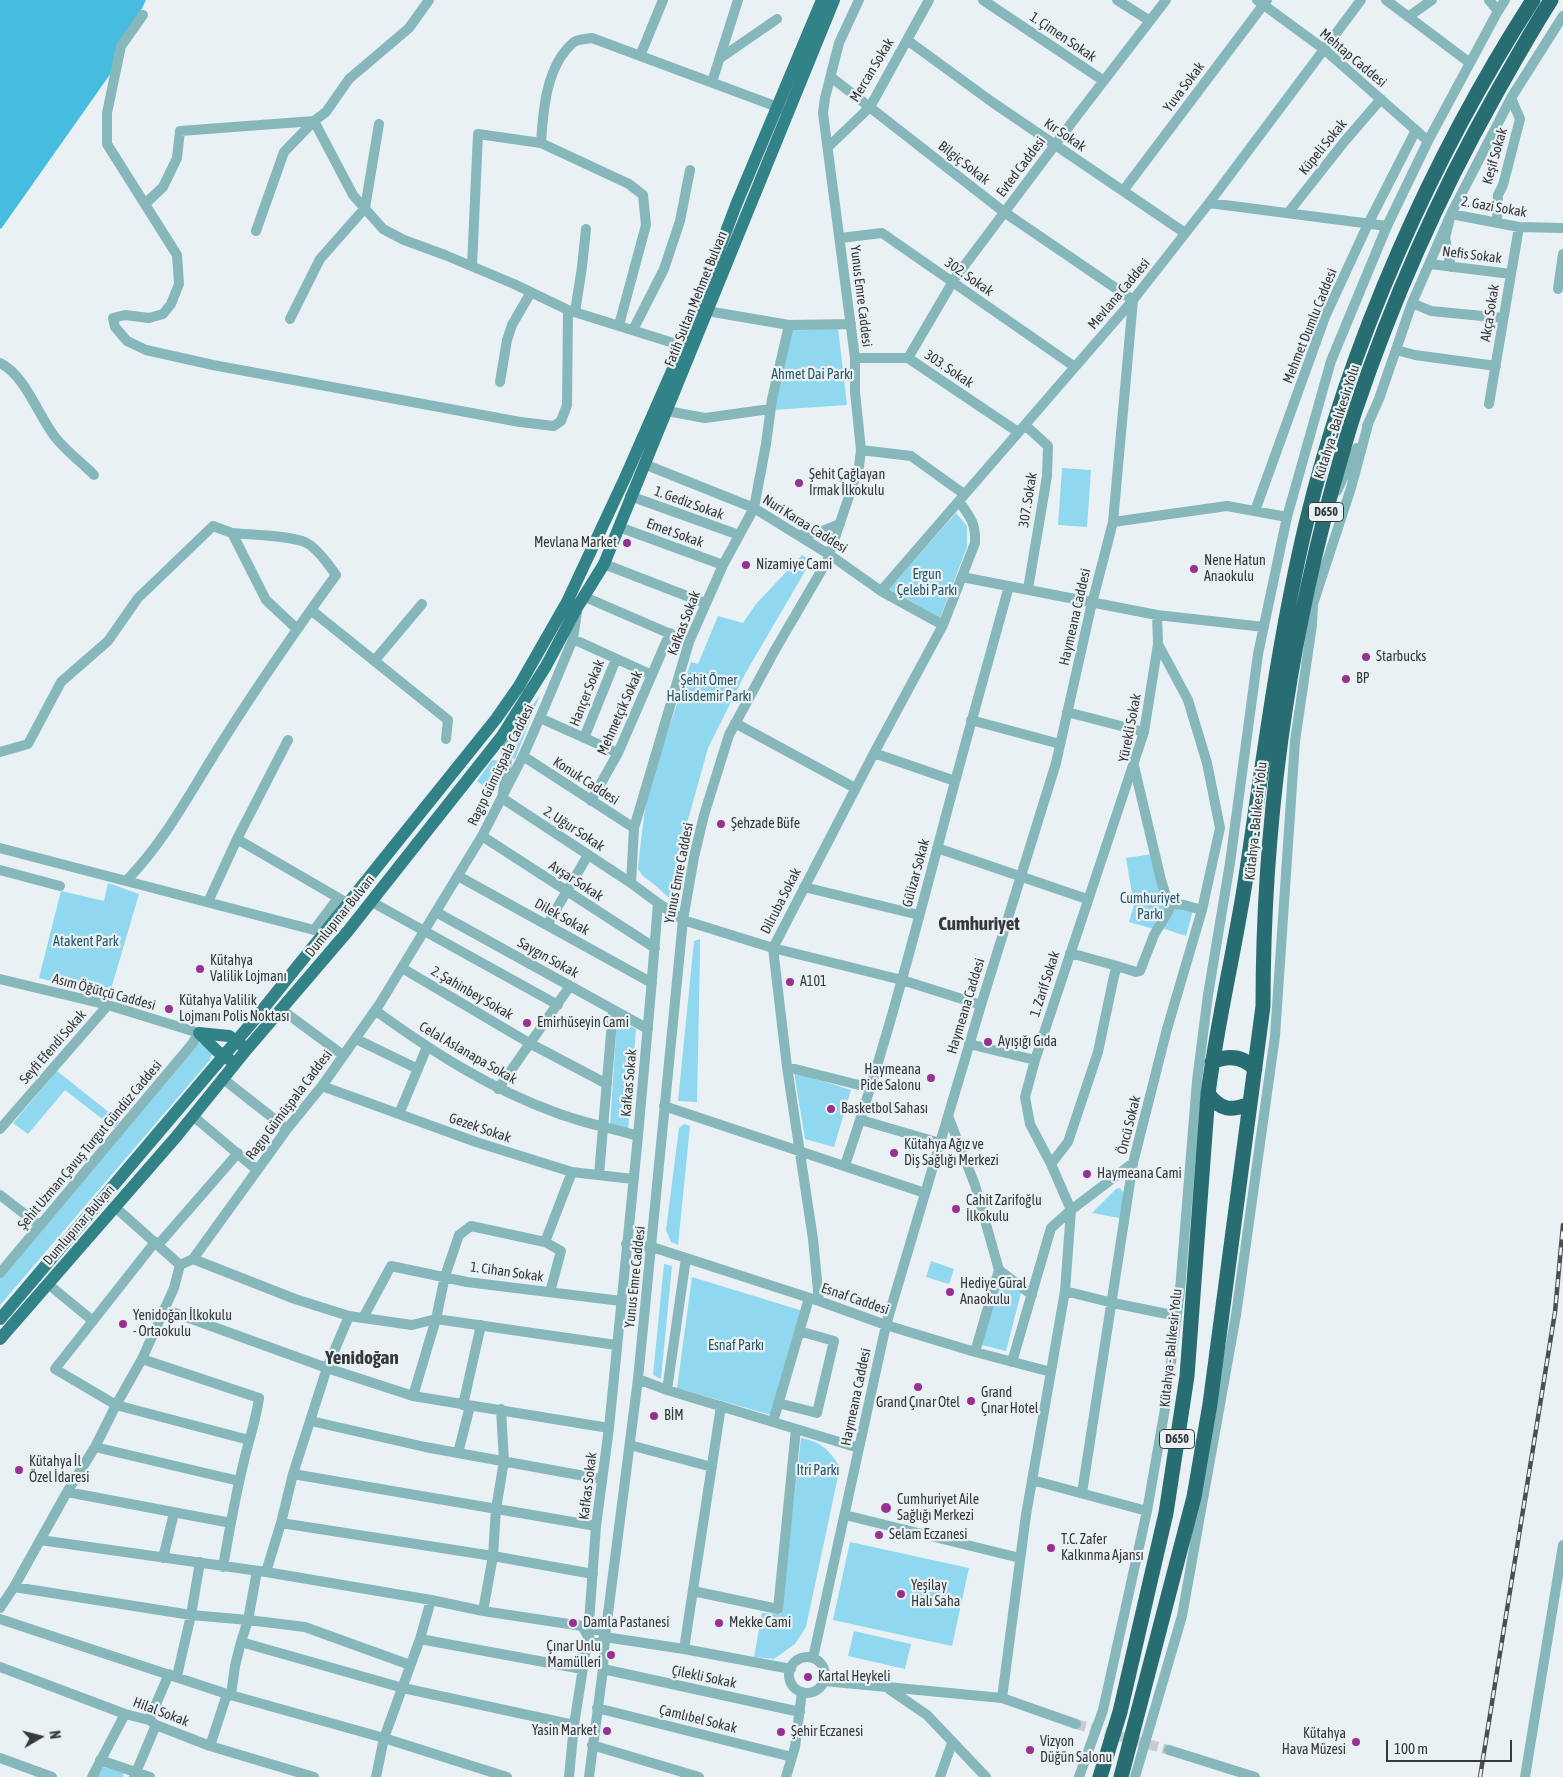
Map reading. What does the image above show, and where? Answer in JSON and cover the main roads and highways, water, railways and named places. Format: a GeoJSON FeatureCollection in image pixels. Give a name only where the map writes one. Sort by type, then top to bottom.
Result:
{"type":"FeatureCollection","features":[{"type":"Feature","properties":{"kind":"highway","name":"Kütahya - Balıkesir Yolu"},"geometry":{"type":"LineString","coordinates":[[1100,1777],[1120,1712],[1166,1513],[1188,1376],[1208,1094],[1212,1062],[1240,916],[1286,614],[1306,521],[1332,432],[1361,346],[1405,238],[1452,140],[1491,69],[1533,0]]}},
{"type":"Feature","properties":{"kind":"highway","name":"Kütahya - Balıkesir Yolu"},"geometry":{"type":"LineString","coordinates":[[1121,1777],[1194,1498],[1210,1404],[1262,1006],[1266,876],[1282,735],[1298,634],[1323,522],[1355,410],[1409,269],[1476,129],[1551,0]]}},
{"type":"Feature","properties":{"kind":"highway"},"geometry":{"type":"LineString","coordinates":[[1212,1062],[1219,1059],[1236,1057],[1250,1063],[1255,1069]]}},
{"type":"Feature","properties":{"kind":"highway"},"geometry":{"type":"LineString","coordinates":[[1208,1094],[1223,1108],[1233,1109],[1250,1104]]}},
{"type":"Feature","properties":{"kind":"main road","name":"Fatih Sultan Mehmet Bulvarı"},"geometry":{"type":"LineString","coordinates":[[577,602],[604,564],[630,496],[667,411],[707,311],[822,0]]}},
{"type":"Feature","properties":{"kind":"main road","name":"Fatih Sultan Mehmet Bulvarı"},"geometry":{"type":"LineString","coordinates":[[577,602],[625,478],[683,346],[736,205],[834,0]]}},
{"type":"Feature","properties":{"kind":"main road","name":"Dumlupınar Bulvarı"},"geometry":{"type":"LineString","coordinates":[[0,1339],[115,1207],[372,902],[502,736],[546,666],[577,602]]}},
{"type":"Feature","properties":{"kind":"main road","name":"Dumlupınar Bulvarı"},"geometry":{"type":"LineString","coordinates":[[0,1318],[224,1056],[343,901],[496,719],[577,602]]}},
{"type":"Feature","properties":{"kind":"main road"},"geometry":{"type":"LineString","coordinates":[[235,1064],[199,1033],[229,1036],[247,1049]]}},
{"type":"Feature","properties":{"kind":"tunnel"},"geometry":{"type":"LineString","coordinates":[[1076,1724],[1169,1750]]}},
{"type":"Feature","properties":{"kind":"railway"},"geometry":{"type":"LineString","coordinates":[[1480,1777],[1555,1312],[1563,1225]]}},
{"type":"Feature","properties":{"kind":"place","name":"Şehit Çağlayan Irmak İlkokulu"},"geometry":{"type":"Point","coordinates":[799,483]}},
{"type":"Feature","properties":{"kind":"place","name":"Mevlana Market"},"geometry":{"type":"Point","coordinates":[627,543]}},
{"type":"Feature","properties":{"kind":"place","name":"Nizamiye Cami"},"geometry":{"type":"Point","coordinates":[746,565]}},
{"type":"Feature","properties":{"kind":"place","name":"Nene Hatun Anaokulu"},"geometry":{"type":"Point","coordinates":[1194,569]}},
{"type":"Feature","properties":{"kind":"place","name":"Starbucks"},"geometry":{"type":"Point","coordinates":[1366,657]}},
{"type":"Feature","properties":{"kind":"place","name":"BP"},"geometry":{"type":"Point","coordinates":[1346,679]}},
{"type":"Feature","properties":{"kind":"place","name":"Şehzade Büfe"},"geometry":{"type":"Point","coordinates":[721,824]}},
{"type":"Feature","properties":{"kind":"place","name":"Kütahya Valilik Lojmanı"},"geometry":{"type":"Point","coordinates":[200,969]}},
{"type":"Feature","properties":{"kind":"place","name":"A101"},"geometry":{"type":"Point","coordinates":[790,982]}},
{"type":"Feature","properties":{"kind":"place","name":"Kütahya Valilik Lojmanı Polis Noktası"},"geometry":{"type":"Point","coordinates":[169,1009]}},
{"type":"Feature","properties":{"kind":"place","name":"Emirhüseyin Cami"},"geometry":{"type":"Point","coordinates":[527,1023]}},
{"type":"Feature","properties":{"kind":"place","name":"Ayışığı Gıda"},"geometry":{"type":"Point","coordinates":[988,1042]}},
{"type":"Feature","properties":{"kind":"place","name":"Haymeana Pide Salonu"},"geometry":{"type":"Point","coordinates":[931,1078]}},
{"type":"Feature","properties":{"kind":"place","name":"Basketbol Sahası"},"geometry":{"type":"Point","coordinates":[831,1109]}},
{"type":"Feature","properties":{"kind":"place","name":"Kütahya Ağız ve Diş Sağlığı Merkezi"},"geometry":{"type":"Point","coordinates":[894,1153]}},
{"type":"Feature","properties":{"kind":"place","name":"Haymeana Cami"},"geometry":{"type":"Point","coordinates":[1087,1174]}},
{"type":"Feature","properties":{"kind":"place","name":"Cahit Zarifoğlu İlkokulu"},"geometry":{"type":"Point","coordinates":[956,1209]}},
{"type":"Feature","properties":{"kind":"place","name":"Hediye Güral Anaokulu"},"geometry":{"type":"Point","coordinates":[950,1292]}},
{"type":"Feature","properties":{"kind":"place","name":"Yenidoğan İlkokulu - Ortaokulu"},"geometry":{"type":"Point","coordinates":[123,1324]}},
{"type":"Feature","properties":{"kind":"place","name":"Grand Çınar Otel"},"geometry":{"type":"Point","coordinates":[918,1387]}},
{"type":"Feature","properties":{"kind":"place","name":"Grand Çınar Hotel"},"geometry":{"type":"Point","coordinates":[971,1401]}},
{"type":"Feature","properties":{"kind":"place","name":"BİM"},"geometry":{"type":"Point","coordinates":[654,1416]}},
{"type":"Feature","properties":{"kind":"place","name":"Kütahya İl Özel İdaresi"},"geometry":{"type":"Point","coordinates":[19,1470]}},
{"type":"Feature","properties":{"kind":"place","name":"Cumhuriyet Aile Sağlığı Merkezi"},"geometry":{"type":"Point","coordinates":[886,1508]}},
{"type":"Feature","properties":{"kind":"place","name":"Selam Eczanesi"},"geometry":{"type":"Point","coordinates":[879,1535]}},
{"type":"Feature","properties":{"kind":"place","name":"T.C. Zafer Kalkınma Ajansı"},"geometry":{"type":"Point","coordinates":[1051,1548]}},
{"type":"Feature","properties":{"kind":"place","name":"Yeşilay Halı Saha"},"geometry":{"type":"Point","coordinates":[901,1594]}},
{"type":"Feature","properties":{"kind":"place","name":"Damla Pastanesi"},"geometry":{"type":"Point","coordinates":[573,1623]}},
{"type":"Feature","properties":{"kind":"place","name":"Mekke Cami"},"geometry":{"type":"Point","coordinates":[719,1623]}},
{"type":"Feature","properties":{"kind":"place","name":"Çınar Unlu Mamülleri"},"geometry":{"type":"Point","coordinates":[611,1655]}},
{"type":"Feature","properties":{"kind":"place","name":"Kartal Heykeli"},"geometry":{"type":"Point","coordinates":[808,1677]}},
{"type":"Feature","properties":{"kind":"place","name":"Yasin Market"},"geometry":{"type":"Point","coordinates":[607,1731]}},
{"type":"Feature","properties":{"kind":"place","name":"Şehir Eczanesi"},"geometry":{"type":"Point","coordinates":[781,1732]}},
{"type":"Feature","properties":{"kind":"place","name":"Kütahya Hava Müzesi"},"geometry":{"type":"Point","coordinates":[1356,1742]}},
{"type":"Feature","properties":{"kind":"place","name":"Vizyon Düğün Salonu"},"geometry":{"type":"Point","coordinates":[1030,1750]}},
{"type":"Feature","properties":{"kind":"district","name":"Cumhuriyet"},"geometry":{"type":"Point","coordinates":[979,924]}},
{"type":"Feature","properties":{"kind":"district","name":"Yenidoğan"},"geometry":{"type":"Point","coordinates":[362,1358]}},
{"type":"Feature","properties":{"kind":"park label","name":"Ahmet Dai Parkı"},"geometry":{"type":"Point","coordinates":[812,375]}},
{"type":"Feature","properties":{"kind":"park label","name":"Ergun Çelebi Parkı"},"geometry":{"type":"Point","coordinates":[927,584]}},
{"type":"Feature","properties":{"kind":"park label","name":"Şehit Ömer Halisdemir Parkı"},"geometry":{"type":"Point","coordinates":[709,690]}},
{"type":"Feature","properties":{"kind":"park label","name":"Cumhuriyet Parkı"},"geometry":{"type":"Point","coordinates":[1150,908]}},
{"type":"Feature","properties":{"kind":"park label","name":"Atakent Park"},"geometry":{"type":"Point","coordinates":[86,942]}},
{"type":"Feature","properties":{"kind":"park label","name":"Esnaf Parkı"},"geometry":{"type":"Point","coordinates":[736,1346]}},
{"type":"Feature","properties":{"kind":"park label","name":"Itri Parkı"},"geometry":{"type":"Point","coordinates":[818,1471]}}]}
